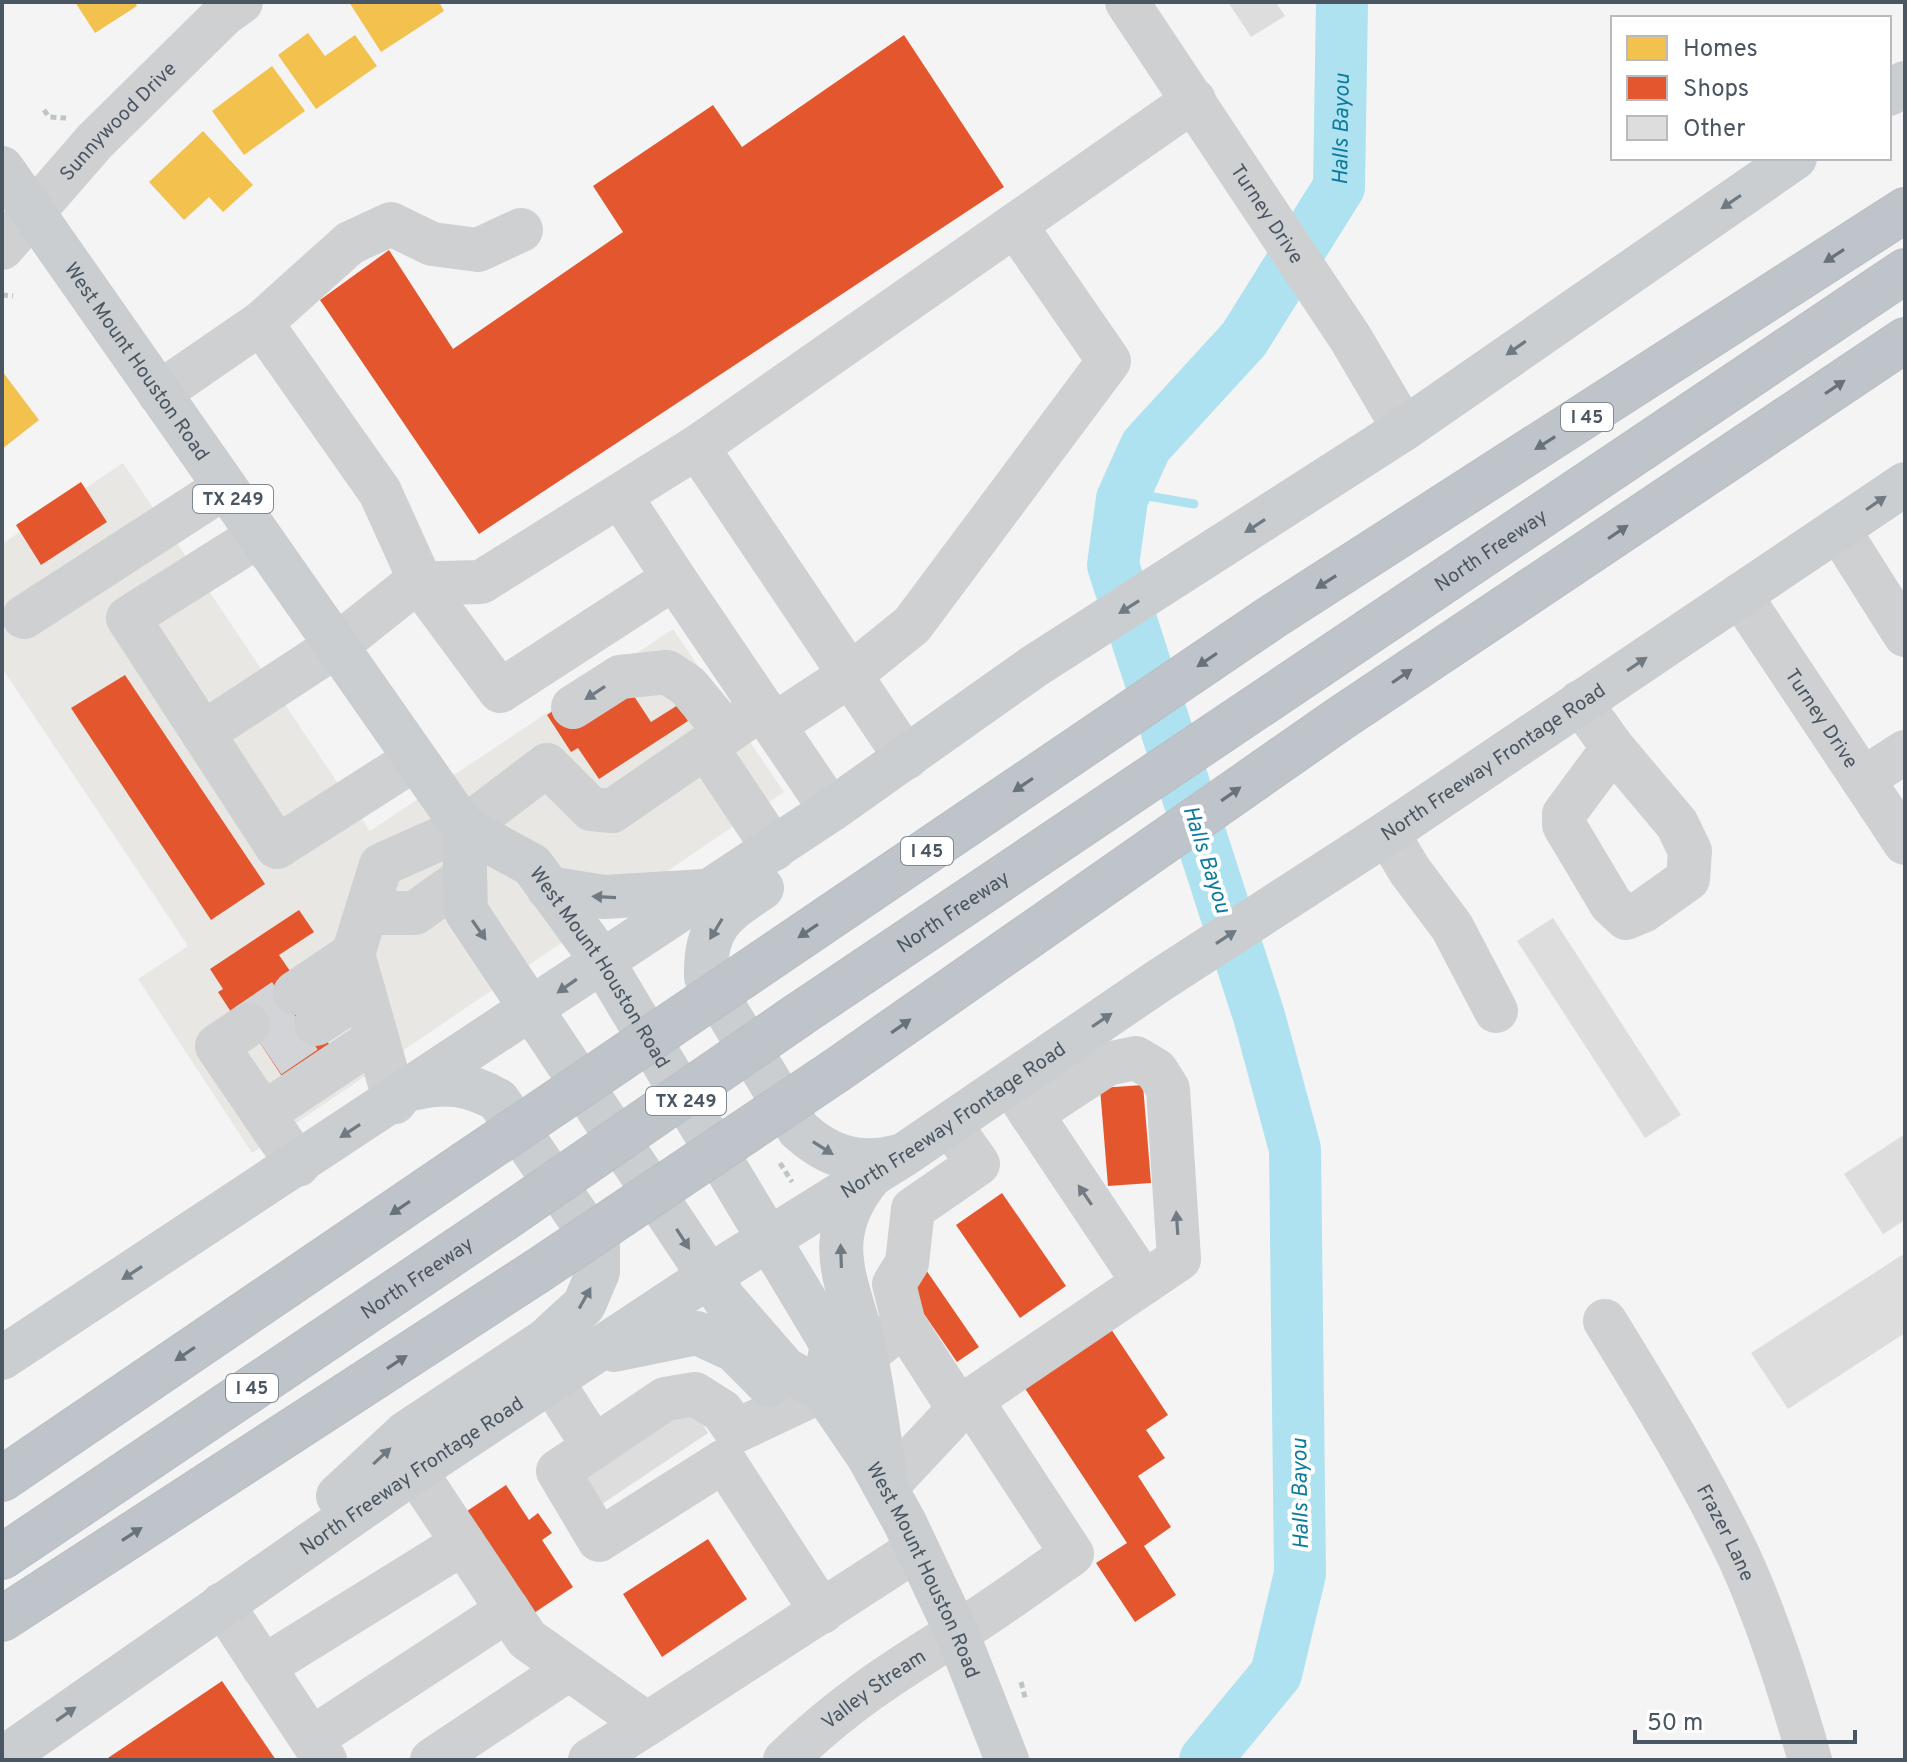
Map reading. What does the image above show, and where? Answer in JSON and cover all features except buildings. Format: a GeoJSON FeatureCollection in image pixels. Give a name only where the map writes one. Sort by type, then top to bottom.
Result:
{"type":"FeatureCollection","features":[{"type":"Feature","properties":{"kind":"highway","name":"I 45"},"geometry":{"type":"LineString","coordinates":[[2,1479],[1272,617],[1905,210]]}},
{"type":"Feature","properties":{"kind":"highway","name":"North Freeway"},"geometry":{"type":"LineString","coordinates":[[2,1557],[502,1220],[800,1014],[1905,271]]}},
{"type":"Feature","properties":{"kind":"highway"},"geometry":{"type":"LineString","coordinates":[[2,1619],[536,1272],[837,1070],[1338,720],[1905,340]]}},
{"type":"Feature","properties":{"kind":"main road"},"geometry":{"type":"LineString","coordinates":[[2,1358],[774,849],[1033,667],[1404,429],[1792,160]]}},
{"type":"Feature","properties":{"kind":"main road","name":"West Mount Houston Road"},"geometry":{"type":"LineString","coordinates":[[2,168],[464,828],[532,865],[603,962],[832,1345],[809,1396]]}},
{"type":"Feature","properties":{"kind":"main road","name":"North Freeway Frontage Road"},"geometry":{"type":"LineString","coordinates":[[2,1759],[415,1471],[708,1277],[950,1124],[1021,1098],[1160,980],[1387,833],[1905,484]]}},
{"type":"Feature","properties":{"kind":"main road"},"geometry":{"type":"LineString","coordinates":[[890,1163],[837,1157],[817,1146],[799,1130],[706,977],[705,950],[715,925],[735,907],[902,794],[1033,667]]}},
{"type":"Feature","properties":{"kind":"main road","name":"West Mount Houston Road"},"geometry":{"type":"LineString","coordinates":[[464,828],[466,911],[708,1277],[877,1471],[963,1629],[1001,1742]]}},
{"type":"Feature","properties":{"kind":"main road"},"geometry":{"type":"LineString","coordinates":[[548,888],[604,897],[710,891]]}},
{"type":"Feature","properties":{"kind":"main road"},"geometry":{"type":"LineString","coordinates":[[222,1604],[407,1432],[546,1340],[584,1305],[598,1272],[598,1246],[498,1100],[479,1089],[458,1084],[437,1083],[405,1095]]}},
{"type":"Feature","properties":{"kind":"main road"},"geometry":{"type":"LineString","coordinates":[[877,1471],[865,1352],[839,1264],[840,1241],[847,1214],[858,1192],[890,1163]]}},
{"type":"Feature","properties":{"kind":"main road"},"geometry":{"type":"LineString","coordinates":[[596,1351],[626,1349],[697,1333],[734,1350],[758,1377],[809,1396]]}},
{"type":"Feature","properties":{"kind":"street","name":"Turney Drive"},"geometry":{"type":"LineString","coordinates":[[1127,2],[1351,339],[1404,429]]}},
{"type":"Feature","properties":{"kind":"street","name":"Sunnywood Drive"},"geometry":{"type":"LineString","coordinates":[[2,248],[95,141],[227,6]]}},
{"type":"Feature","properties":{"kind":"street"},"geometry":{"type":"LineString","coordinates":[[203,733],[336,646],[405,591],[481,582],[697,447],[1194,100]]}},
{"type":"Feature","properties":{"kind":"street"},"geometry":{"type":"LineString","coordinates":[[159,393],[261,323],[350,243],[391,224],[432,244],[478,250],[521,230]]}},
{"type":"Feature","properties":{"kind":"street"},"geometry":{"type":"LineString","coordinates":[[558,732],[591,809],[612,811],[713,729],[768,716],[850,675],[912,625],[1109,361],[1015,225]]}},
{"type":"Feature","properties":{"kind":"street"},"geometry":{"type":"LineString","coordinates":[[261,323],[380,492],[423,587],[500,691],[674,578]]}},
{"type":"Feature","properties":{"kind":"street"},"geometry":{"type":"LineString","coordinates":[[697,447],[906,758]]}},
{"type":"Feature","properties":{"kind":"street"},"geometry":{"type":"LineString","coordinates":[[24,617],[225,487]]}},
{"type":"Feature","properties":{"kind":"street"},"geometry":{"type":"LineString","coordinates":[[620,496],[831,810]]}},
{"type":"Feature","properties":{"kind":"street"},"geometry":{"type":"LineString","coordinates":[[1838,529],[1891,580],[1905,635]]}},
{"type":"Feature","properties":{"kind":"street"},"geometry":{"type":"LineString","coordinates":[[258,536],[128,618],[277,847],[415,759]]}},
{"type":"Feature","properties":{"kind":"street"},"geometry":{"type":"LineString","coordinates":[[126,551],[156,600]]}},
{"type":"Feature","properties":{"kind":"street","name":"Turney Drive"},"geometry":{"type":"LineString","coordinates":[[1740,595],[1905,843]]}},
{"type":"Feature","properties":{"kind":"street"},"geometry":{"type":"LineString","coordinates":[[405,1095],[377,1038],[358,973],[368,913],[381,865],[464,828],[558,732],[620,677],[640,672],[667,672],[688,686],[774,849]]}},
{"type":"Feature","properties":{"kind":"street"},"geometry":{"type":"LineString","coordinates":[[1580,702],[1613,748]]}},
{"type":"Feature","properties":{"kind":"street"},"geometry":{"type":"LineString","coordinates":[[1863,779],[1905,752]]}},
{"type":"Feature","properties":{"kind":"street"},"geometry":{"type":"LineString","coordinates":[[1387,833],[1410,871],[1452,927],[1496,1011]]}},
{"type":"Feature","properties":{"kind":"street"},"geometry":{"type":"LineString","coordinates":[[368,913],[415,913],[465,877]]}},
{"type":"Feature","properties":{"kind":"street"},"geometry":{"type":"LineString","coordinates":[[306,1009],[358,973]]}},
{"type":"Feature","properties":{"kind":"street"},"geometry":{"type":"LineString","coordinates":[[263,1114],[377,1038]]}},
{"type":"Feature","properties":{"kind":"street"},"geometry":{"type":"LineString","coordinates":[[252,1053],[263,1114],[298,1165]]}},
{"type":"Feature","properties":{"kind":"street"},"geometry":{"type":"LineString","coordinates":[[877,1471],[965,1405],[1144,1283],[1179,1259],[1168,1089],[1156,1070],[1136,1058],[1107,1064],[1021,1098],[1144,1283]]}},
{"type":"Feature","properties":{"kind":"street"},"geometry":{"type":"LineString","coordinates":[[950,1124],[978,1164],[913,1209],[907,1263],[894,1284],[904,1324],[965,1405]]}},
{"type":"Feature","properties":{"kind":"street","name":"Frazer Lane"},"geometry":{"type":"LineString","coordinates":[[1605,1321],[1683,1450],[1741,1562],[1793,1702],[1810,1760]]}},
{"type":"Feature","properties":{"kind":"street"},"geometry":{"type":"LineString","coordinates":[[822,1612],[730,1446],[722,1411],[695,1394],[665,1399],[558,1471],[599,1540],[730,1446],[809,1396],[904,1324]]}},
{"type":"Feature","properties":{"kind":"street"},"geometry":{"type":"LineString","coordinates":[[551,1380],[594,1447]]}},
{"type":"Feature","properties":{"kind":"street","name":"Valley Stream"},"geometry":{"type":"LineString","coordinates":[[785,1760],[852,1700],[900,1665],[963,1629],[1072,1554],[965,1405]]}},
{"type":"Feature","properties":{"kind":"street"},"geometry":{"type":"LineString","coordinates":[[415,1471],[527,1639],[647,1724]]}},
{"type":"Feature","properties":{"kind":"street"},"geometry":{"type":"LineString","coordinates":[[263,1667],[463,1543]]}},
{"type":"Feature","properties":{"kind":"street"},"geometry":{"type":"LineString","coordinates":[[590,1760],[903,1558]]}},
{"type":"Feature","properties":{"kind":"street"},"geometry":{"type":"LineString","coordinates":[[222,1604],[318,1750],[508,1610]]}},
{"type":"Feature","properties":{"kind":"street"},"geometry":{"type":"LineString","coordinates":[[432,1760],[569,1669]]}},
{"type":"Feature","properties":{"kind":"path"},"geometry":{"type":"LineString","coordinates":[[44,110],[49,117],[66,118]]}},
{"type":"Feature","properties":{"kind":"path"},"geometry":{"type":"LineString","coordinates":[[2,295],[13,296]]}},
{"type":"Feature","properties":{"kind":"shaded area"},"geometry":{"type":"Polygon","coordinates":[[[123,463],[370,831],[673,629],[784,792],[252,1153],[138,979],[188,946],[2,668],[2,544],[123,463]]]}},
{"type":"Feature","properties":{"kind":"waterway","name":"Halls Bayou"},"geometry":{"type":"LineString","coordinates":[[1205,1760],[1276,1674],[1300,1574],[1295,1149],[1259,1016],[1113,565],[1122,499],[1146,446],[1244,339],[1339,187],[1342,2]]}},
{"type":"Feature","properties":{"kind":"waterway"},"geometry":{"type":"LineString","coordinates":[[1125,492],[1194,504]]}},
{"type":"Feature","properties":{"kind":"tunnel"},"geometry":{"type":"LineString","coordinates":[[248,1025],[295,993]]}},
{"type":"Feature","properties":{"kind":"tunnel"},"geometry":{"type":"LineString","coordinates":[[269,1056],[316,1024]]}}]}
